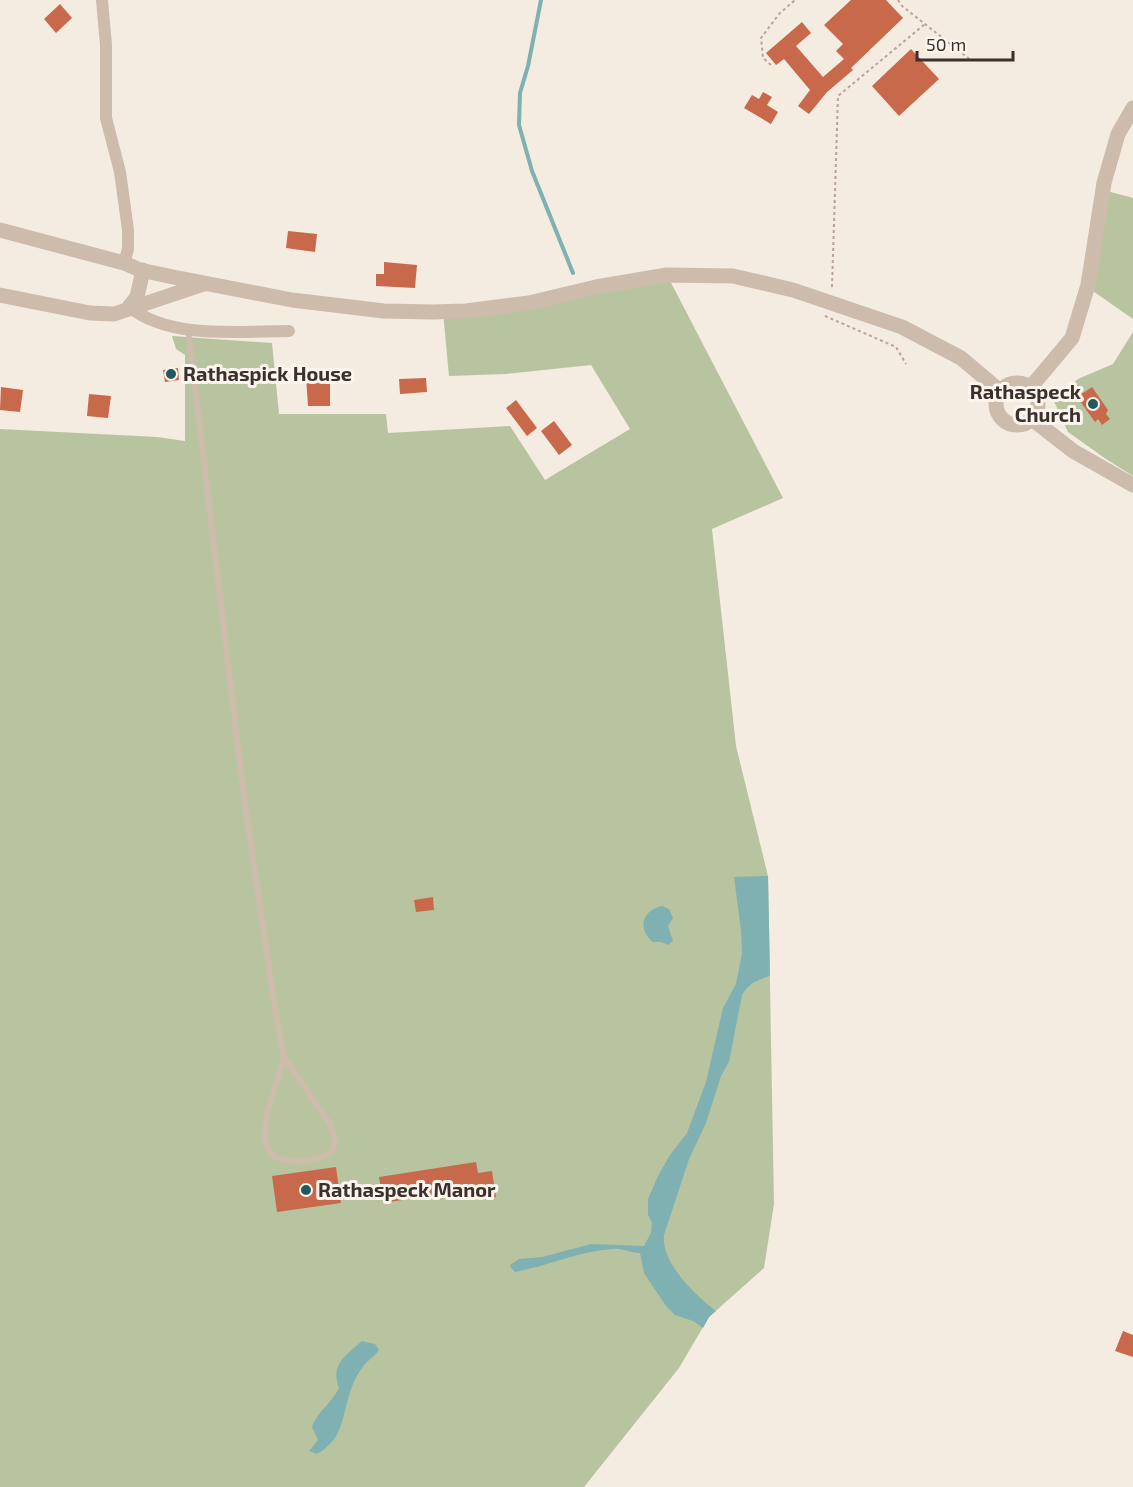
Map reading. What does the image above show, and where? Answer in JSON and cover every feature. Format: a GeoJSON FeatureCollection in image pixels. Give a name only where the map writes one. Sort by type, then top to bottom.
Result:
{"type":"FeatureCollection","features":[{"type":"Feature","properties":{"kind":"street"},"geometry":{"type":"LineString","coordinates":[[102,0],[106,45],[106,118],[120,172],[128,230],[128,249],[124,263]]}},
{"type":"Feature","properties":{"kind":"street"},"geometry":{"type":"LineString","coordinates":[[1030,388],[1072,338],[1088,285],[1104,183],[1118,134],[1133,108]]}},
{"type":"Feature","properties":{"kind":"street"},"geometry":{"type":"LineString","coordinates":[[0,230],[143,270],[204,284],[292,300],[384,311],[465,311],[529,303],[596,287],[667,275],[733,276],[792,290],[902,327],[961,358],[1000,391]]}},
{"type":"Feature","properties":{"kind":"street"},"geometry":{"type":"LineString","coordinates":[[129,307],[137,297],[143,270]]}},
{"type":"Feature","properties":{"kind":"street"},"geometry":{"type":"LineString","coordinates":[[0,296],[90,313],[114,314],[129,307],[146,304],[204,284]]}},
{"type":"Feature","properties":{"kind":"street"},"geometry":{"type":"LineString","coordinates":[[129,307],[141,316],[164,325],[188,330],[289,331]]}},
{"type":"Feature","properties":{"kind":"street"},"geometry":{"type":"LineString","coordinates":[[1018,383],[1030,388],[1038,400],[1036,414],[1019,426],[1006,423],[997,412],[996,398],[1000,391],[1011,384],[1018,383]]}},
{"type":"Feature","properties":{"kind":"street"},"geometry":{"type":"LineString","coordinates":[[1032,419],[1073,451],[1133,485]]}},
{"type":"Feature","properties":{"kind":"lane"},"geometry":{"type":"LineString","coordinates":[[188,330],[245,805],[276,1015],[284,1057],[330,1124],[335,1139],[333,1151],[320,1158],[302,1163],[274,1156],[265,1144],[266,1118],[284,1057]]}},
{"type":"Feature","properties":{"kind":"path"},"geometry":{"type":"LineString","coordinates":[[771,65],[764,58],[761,39],[778,14],[795,0]]}},
{"type":"Feature","properties":{"kind":"path"},"geometry":{"type":"LineString","coordinates":[[898,0],[902,6],[972,61]]}},
{"type":"Feature","properties":{"kind":"path"},"geometry":{"type":"LineString","coordinates":[[832,287],[838,96],[925,24]]}},
{"type":"Feature","properties":{"kind":"path"},"geometry":{"type":"LineString","coordinates":[[826,307],[825,318],[896,347],[906,364]]}},
{"type":"Feature","properties":{"kind":"green space"},"geometry":{"type":"Polygon","coordinates":[[[1107,191],[1133,198],[1133,319],[1090,289],[1107,191]]]}},
{"type":"Feature","properties":{"kind":"green space"},"geometry":{"type":"Polygon","coordinates":[[[667,275],[783,498],[712,529],[736,746],[768,876],[774,1204],[764,1268],[709,1317],[679,1368],[584,1487],[0,1487],[0,429],[157,437],[185,441],[185,355],[176,349],[172,336],[272,343],[279,414],[386,414],[388,433],[510,426],[545,480],[630,429],[591,365],[506,374],[449,376],[443,312],[667,275]]]}},
{"type":"Feature","properties":{"kind":"green space"},"geometry":{"type":"Polygon","coordinates":[[[1133,332],[1133,476],[1068,432],[1053,399],[1078,379],[1113,364],[1133,332]]]}},
{"type":"Feature","properties":{"kind":"water"},"geometry":{"type":"Polygon","coordinates":[[[768,876],[770,976],[754,982],[742,995],[729,1062],[721,1076],[706,1123],[689,1159],[664,1235],[668,1256],[681,1278],[716,1311],[709,1317],[703,1328],[693,1321],[675,1315],[666,1306],[644,1273],[640,1253],[616,1249],[600,1250],[515,1272],[510,1265],[519,1259],[542,1257],[591,1244],[644,1246],[651,1233],[652,1223],[648,1215],[648,1199],[670,1155],[687,1133],[706,1082],[723,1008],[736,984],[742,953],[734,877],[768,876]]]}},
{"type":"Feature","properties":{"kind":"water"},"geometry":{"type":"Polygon","coordinates":[[[662,906],[669,909],[673,918],[668,926],[673,941],[668,945],[653,942],[648,937],[644,926],[646,916],[650,911],[662,906]]]}},
{"type":"Feature","properties":{"kind":"water"},"geometry":{"type":"Polygon","coordinates":[[[362,1341],[375,1344],[379,1350],[364,1365],[356,1378],[349,1394],[342,1423],[333,1440],[317,1454],[309,1451],[318,1440],[312,1427],[314,1422],[339,1388],[338,1367],[345,1356],[362,1341]]]}},
{"type":"Feature","properties":{"kind":"building"},"geometry":{"type":"Polygon","coordinates":[[[851,0],[886,0],[903,18],[851,68],[853,70],[827,92],[809,114],[798,106],[810,90],[784,59],[776,65],[766,53],[802,22],[811,33],[796,46],[823,77],[844,59],[836,51],[843,44],[824,25],[851,0]]]}},
{"type":"Feature","properties":{"kind":"building"},"geometry":{"type":"Polygon","coordinates":[[[60,4],[72,18],[56,33],[44,19],[60,4]]]}},
{"type":"Feature","properties":{"kind":"building"},"geometry":{"type":"Polygon","coordinates":[[[911,49],[939,79],[899,116],[872,86],[911,49]]]}},
{"type":"Feature","properties":{"kind":"building"},"geometry":{"type":"Polygon","coordinates":[[[763,92],[772,97],[767,105],[778,112],[771,124],[744,108],[752,95],[759,99],[763,92]]]}},
{"type":"Feature","properties":{"kind":"building"},"geometry":{"type":"Polygon","coordinates":[[[288,231],[317,234],[315,252],[286,248],[288,231]]]}},
{"type":"Feature","properties":{"kind":"building"},"geometry":{"type":"Polygon","coordinates":[[[384,262],[417,265],[415,288],[376,286],[376,274],[384,274],[384,262]]]}},
{"type":"Feature","properties":{"kind":"building","name":"Rathaspick House"},"geometry":{"type":"Polygon","coordinates":[[[178,368],[179,380],[165,382],[163,370],[178,368]]]}},
{"type":"Feature","properties":{"kind":"building"},"geometry":{"type":"Polygon","coordinates":[[[306,377],[330,377],[330,406],[308,406],[306,377]]]}},
{"type":"Feature","properties":{"kind":"building"},"geometry":{"type":"Polygon","coordinates":[[[426,378],[427,392],[400,394],[399,379],[426,378]]]}},
{"type":"Feature","properties":{"kind":"building"},"geometry":{"type":"Polygon","coordinates":[[[1,387],[23,390],[20,412],[0,410],[1,387]]]}},
{"type":"Feature","properties":{"kind":"building","name":"Rathaspeck Church"},"geometry":{"type":"Polygon","coordinates":[[[1092,387],[1108,410],[1106,414],[1110,419],[1102,425],[1098,419],[1095,422],[1077,397],[1092,387]]]}},
{"type":"Feature","properties":{"kind":"building"},"geometry":{"type":"Polygon","coordinates":[[[89,394],[111,396],[108,418],[87,416],[89,394]]]}},
{"type":"Feature","properties":{"kind":"building"},"geometry":{"type":"Polygon","coordinates":[[[516,400],[537,428],[527,436],[506,408],[516,400]]]}},
{"type":"Feature","properties":{"kind":"building"},"geometry":{"type":"Polygon","coordinates":[[[554,421],[572,445],[559,455],[541,431],[554,421]]]}},
{"type":"Feature","properties":{"kind":"building"},"geometry":{"type":"Polygon","coordinates":[[[433,897],[434,910],[416,912],[414,900],[433,897]]]}},
{"type":"Feature","properties":{"kind":"building"},"geometry":{"type":"Polygon","coordinates":[[[476,1162],[478,1173],[492,1171],[496,1197],[482,1200],[480,1188],[383,1203],[379,1177],[476,1162]]]}},
{"type":"Feature","properties":{"kind":"building","name":"Rathaspeck Manor"},"geometry":{"type":"Polygon","coordinates":[[[336,1167],[341,1203],[277,1212],[272,1176],[336,1167]]]}},
{"type":"Feature","properties":{"kind":"building"},"geometry":{"type":"Polygon","coordinates":[[[1123,1331],[1133,1335],[1133,1357],[1115,1351],[1123,1331]]]}},
{"type":"Feature","properties":{"kind":"waterway"},"geometry":{"type":"LineString","coordinates":[[541,0],[528,66],[520,93],[519,125],[532,171],[573,273]]}},
{"type":"Feature","properties":{"kind":"place","name":"Rathaspick House"},"geometry":{"type":"Point","coordinates":[171,374]}},
{"type":"Feature","properties":{"kind":"place","name":"Rathaspeck Church"},"geometry":{"type":"Point","coordinates":[1093,404]}},
{"type":"Feature","properties":{"kind":"place","name":"Rathaspeck Manor"},"geometry":{"type":"Point","coordinates":[306,1190]}}]}
